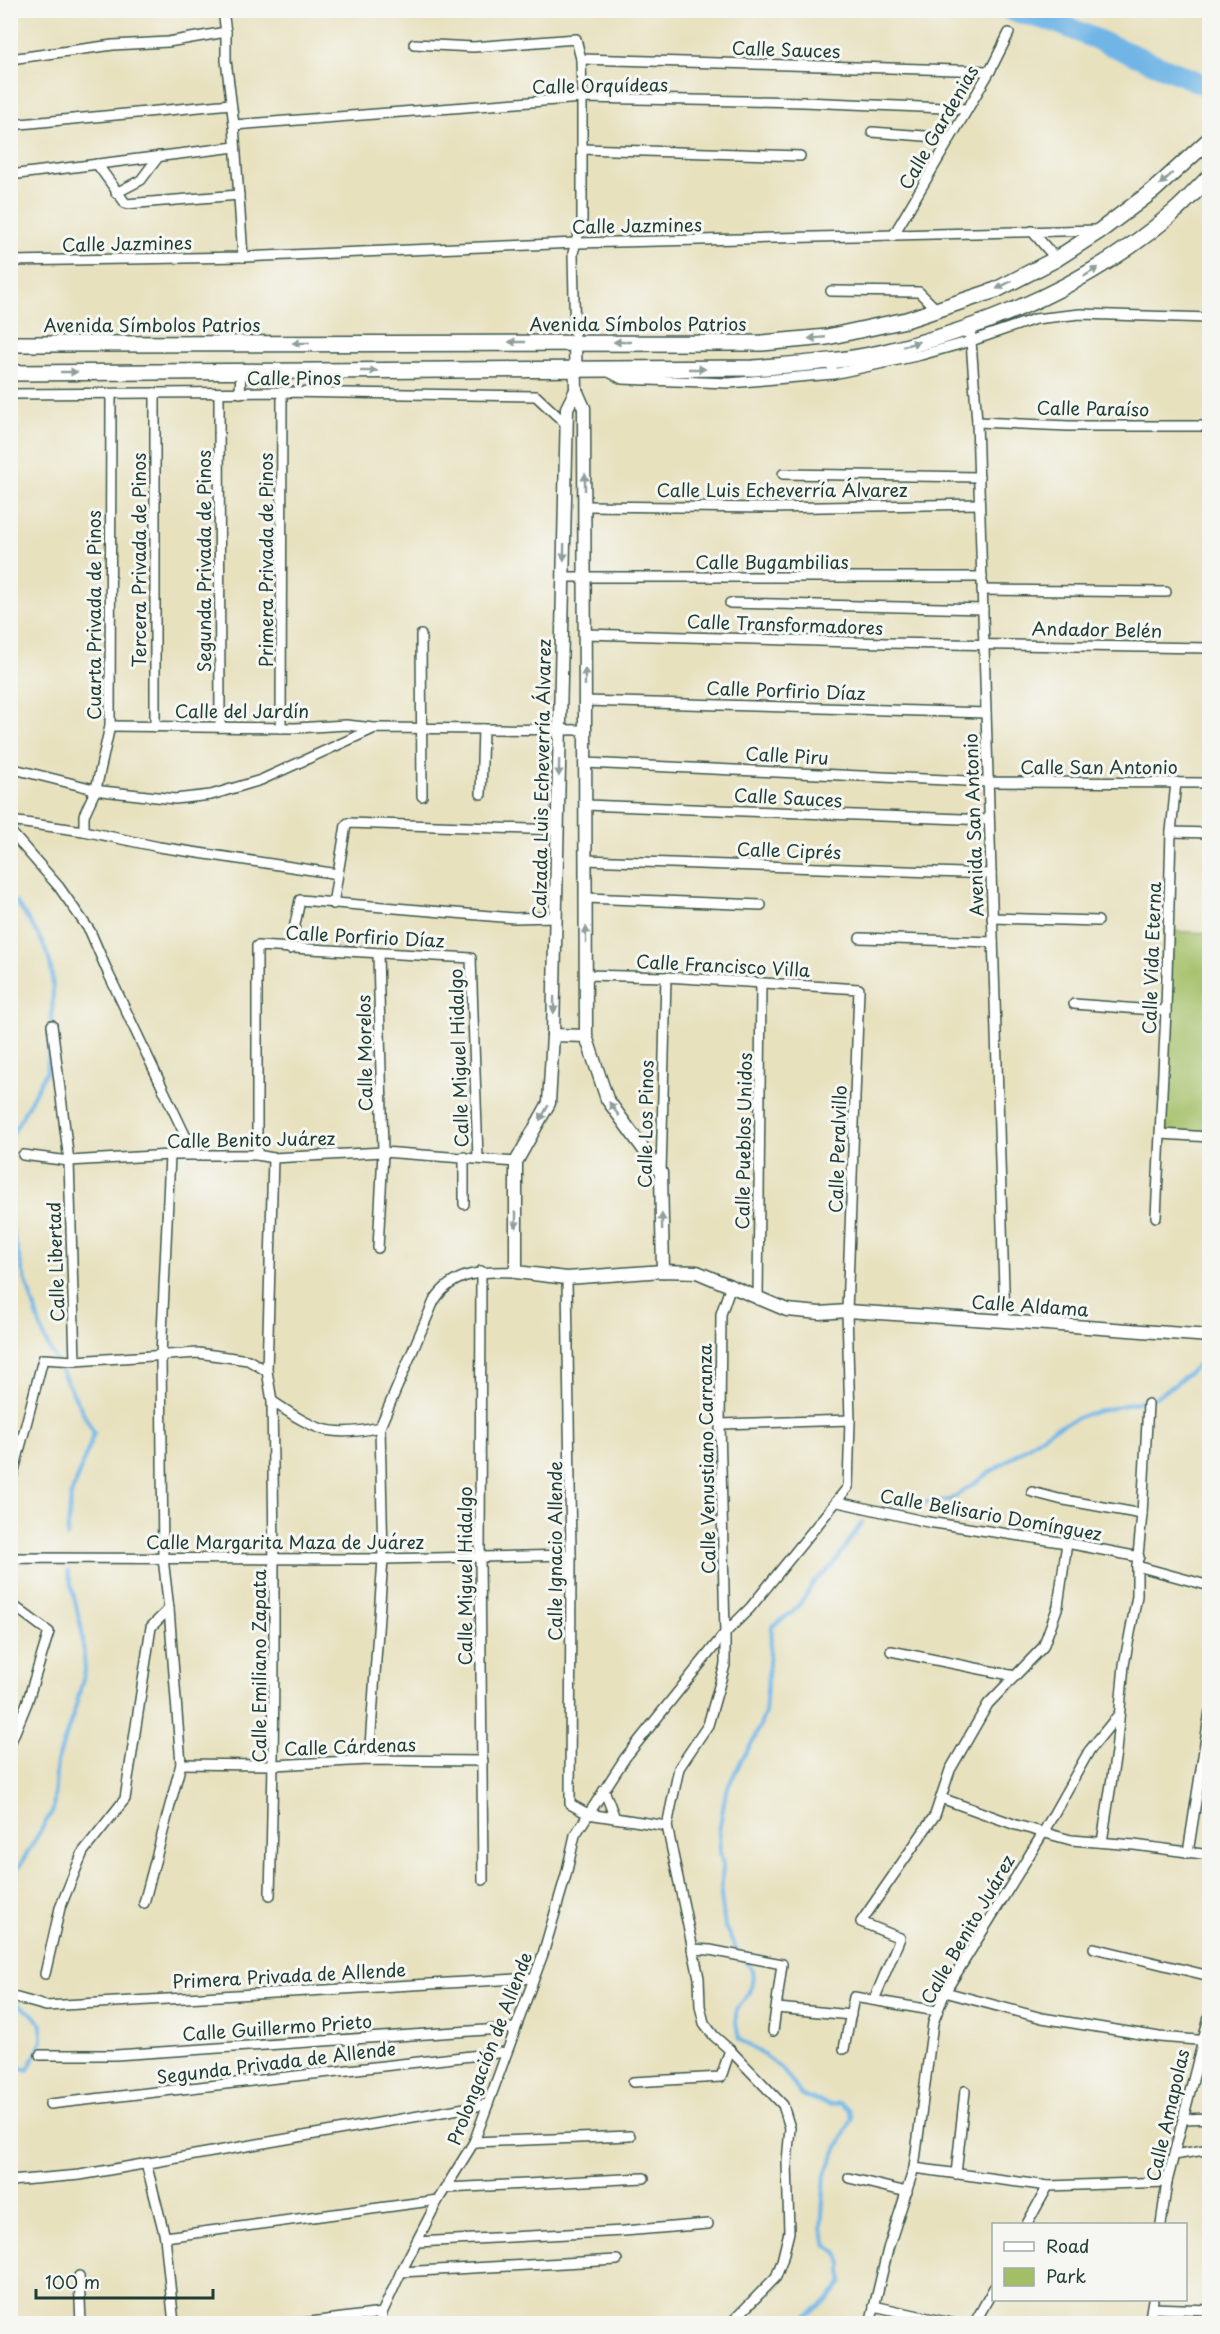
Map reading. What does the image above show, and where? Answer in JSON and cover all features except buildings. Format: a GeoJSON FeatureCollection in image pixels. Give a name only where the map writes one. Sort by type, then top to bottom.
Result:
{"type":"FeatureCollection","features":[{"type":"Feature","properties":{"kind":"highway","name":"Avenida Símbolos Patrios"},"geometry":{"type":"LineString","coordinates":[[10,344],[762,343],[827,337],[906,320],[996,290],[1056,258],[1101,230],[1154,190],[1209,139]]}},
{"type":"Feature","properties":{"kind":"highway"},"geometry":{"type":"LineString","coordinates":[[10,373],[832,367],[884,352],[971,334],[1044,298],[1110,260],[1174,212],[1209,176]]}},
{"type":"Feature","properties":{"kind":"street"},"geometry":{"type":"LineString","coordinates":[[223,11],[243,257]]}},
{"type":"Feature","properties":{"kind":"street"},"geometry":{"type":"LineString","coordinates":[[10,59],[113,45],[168,42],[226,32]]}},
{"type":"Feature","properties":{"kind":"street","name":"Calle Gardenias"},"geometry":{"type":"LineString","coordinates":[[893,236],[990,71],[1009,33]]}},
{"type":"Feature","properties":{"kind":"street"},"geometry":{"type":"LineString","coordinates":[[414,44],[473,47],[576,39],[581,59],[582,221],[573,253],[575,342]]}},
{"type":"Feature","properties":{"kind":"street","name":"Calle Sauces"},"geometry":{"type":"LineString","coordinates":[[581,59],[990,71]]}},
{"type":"Feature","properties":{"kind":"street","name":"Calle Orquídeas"},"geometry":{"type":"LineString","coordinates":[[234,125],[582,98],[804,102],[968,109]]}},
{"type":"Feature","properties":{"kind":"street"},"geometry":{"type":"LineString","coordinates":[[10,125],[231,104]]}},
{"type":"Feature","properties":{"kind":"street"},"geometry":{"type":"LineString","coordinates":[[872,132],[950,138]]}},
{"type":"Feature","properties":{"kind":"street"},"geometry":{"type":"LineString","coordinates":[[10,175],[235,147]]}},
{"type":"Feature","properties":{"kind":"street"},"geometry":{"type":"LineString","coordinates":[[582,149],[800,156]]}},
{"type":"Feature","properties":{"kind":"street"},"geometry":{"type":"LineString","coordinates":[[116,193],[141,180],[159,156]]}},
{"type":"Feature","properties":{"kind":"street"},"geometry":{"type":"LineString","coordinates":[[97,164],[126,204],[239,195]]}},
{"type":"Feature","properties":{"kind":"street","name":"Calle Jazmines"},"geometry":{"type":"LineString","coordinates":[[10,261],[243,257],[576,243],[1101,230]]}},
{"type":"Feature","properties":{"kind":"street"},"geometry":{"type":"LineString","coordinates":[[1032,231],[1056,258]]}},
{"type":"Feature","properties":{"kind":"street"},"geometry":{"type":"LineString","coordinates":[[831,291],[919,292],[937,310]]}},
{"type":"Feature","properties":{"kind":"street"},"geometry":{"type":"LineString","coordinates":[[971,334],[1035,319],[1080,314],[1209,318]]}},
{"type":"Feature","properties":{"kind":"street","name":"Avenida San Antonio"},"geometry":{"type":"LineString","coordinates":[[971,334],[979,477],[1005,1321]]}},
{"type":"Feature","properties":{"kind":"street","name":"Calzada Luis Echeverría Álvarez"},"geometry":{"type":"LineString","coordinates":[[575,342],[576,390],[585,408],[586,1036],[607,1099],[661,1173]]}},
{"type":"Feature","properties":{"kind":"street"},"geometry":{"type":"LineString","coordinates":[[240,371],[240,393]]}},
{"type":"Feature","properties":{"kind":"street","name":"Calzada Luis Echeverría Álvarez"},"geometry":{"type":"LineString","coordinates":[[516,1162],[549,1103],[553,1035],[567,408],[576,390]]}},
{"type":"Feature","properties":{"kind":"street","name":"Calle Pinos"},"geometry":{"type":"LineString","coordinates":[[10,394],[282,392],[536,396],[567,425]]}},
{"type":"Feature","properties":{"kind":"street","name":"Primera Privada de Pinos"},"geometry":{"type":"LineString","coordinates":[[281,728],[282,392]]}},
{"type":"Feature","properties":{"kind":"street","name":"Tercera Privada de Pinos"},"geometry":{"type":"LineString","coordinates":[[154,727],[155,393]]}},
{"type":"Feature","properties":{"kind":"street","name":"Cuarta Privada de Pinos"},"geometry":{"type":"LineString","coordinates":[[84,831],[84,814],[96,789],[110,726],[111,394]]}},
{"type":"Feature","properties":{"kind":"street","name":"Segunda Privada de Pinos"},"geometry":{"type":"LineString","coordinates":[[219,394],[220,727]]}},
{"type":"Feature","properties":{"kind":"street","name":"Calle Paraíso"},"geometry":{"type":"LineString","coordinates":[[977,422],[1069,426],[1209,426]]}},
{"type":"Feature","properties":{"kind":"street"},"geometry":{"type":"LineString","coordinates":[[783,474],[979,477]]}},
{"type":"Feature","properties":{"kind":"street","name":"Calle Luis Echeverría Álvarez"},"geometry":{"type":"LineString","coordinates":[[585,506],[771,508],[979,504]]}},
{"type":"Feature","properties":{"kind":"street","name":"Calle Bugambilias"},"geometry":{"type":"LineString","coordinates":[[563,577],[982,577]]}},
{"type":"Feature","properties":{"kind":"street"},"geometry":{"type":"LineString","coordinates":[[982,590],[1166,592]]}},
{"type":"Feature","properties":{"kind":"street"},"geometry":{"type":"LineString","coordinates":[[730,603],[982,609]]}},
{"type":"Feature","properties":{"kind":"street"},"geometry":{"type":"LineString","coordinates":[[421,634],[422,796]]}},
{"type":"Feature","properties":{"kind":"street","name":"Calle Transformadores"},"geometry":{"type":"LineString","coordinates":[[585,634],[851,642],[984,643]]}},
{"type":"Feature","properties":{"kind":"street","name":"Andador Belén"},"geometry":{"type":"LineString","coordinates":[[984,643],[1209,648]]}},
{"type":"Feature","properties":{"kind":"street","name":"Calle Porfirio Díaz"},"geometry":{"type":"LineString","coordinates":[[585,701],[986,713]]}},
{"type":"Feature","properties":{"kind":"street","name":"Calle del Jardín"},"geometry":{"type":"LineString","coordinates":[[110,726],[281,728],[346,725],[375,728],[585,730]]}},
{"type":"Feature","properties":{"kind":"street"},"geometry":{"type":"LineString","coordinates":[[10,768],[96,789],[175,799],[211,795],[261,780],[375,728]]}},
{"type":"Feature","properties":{"kind":"street"},"geometry":{"type":"LineString","coordinates":[[481,794],[483,729]]}},
{"type":"Feature","properties":{"kind":"street","name":"Calle Piru"},"geometry":{"type":"LineString","coordinates":[[585,763],[988,782]]}},
{"type":"Feature","properties":{"kind":"street","name":"Calle San Antonio"},"geometry":{"type":"LineString","coordinates":[[988,782],[1209,783]]}},
{"type":"Feature","properties":{"kind":"street","name":"Calle Vida Eterna"},"geometry":{"type":"LineString","coordinates":[[1156,1217],[1166,1011],[1171,832],[1176,782]]}},
{"type":"Feature","properties":{"kind":"street","name":"Calle Sauces"},"geometry":{"type":"LineString","coordinates":[[585,805],[989,820]]}},
{"type":"Feature","properties":{"kind":"street"},"geometry":{"type":"LineString","coordinates":[[10,821],[84,831],[159,847],[338,874]]}},
{"type":"Feature","properties":{"kind":"street"},"geometry":{"type":"LineString","coordinates":[[333,904],[348,823],[558,830]]}},
{"type":"Feature","properties":{"kind":"street"},"geometry":{"type":"LineString","coordinates":[[10,831],[59,887],[90,931],[185,1135],[198,1156]]}},
{"type":"Feature","properties":{"kind":"street"},"geometry":{"type":"LineString","coordinates":[[1171,832],[1209,833]]}},
{"type":"Feature","properties":{"kind":"street","name":"Calle Ciprés"},"geometry":{"type":"LineString","coordinates":[[585,860],[991,874]]}},
{"type":"Feature","properties":{"kind":"street"},"geometry":{"type":"LineString","coordinates":[[586,898],[761,905]]}},
{"type":"Feature","properties":{"kind":"street"},"geometry":{"type":"LineString","coordinates":[[291,949],[300,900],[514,918],[556,917]]}},
{"type":"Feature","properties":{"kind":"street"},"geometry":{"type":"LineString","coordinates":[[992,918],[1098,921]]}},
{"type":"Feature","properties":{"kind":"street"},"geometry":{"type":"LineString","coordinates":[[860,938],[993,942]]}},
{"type":"Feature","properties":{"kind":"street","name":"Calle Porfirio Díaz"},"geometry":{"type":"LineString","coordinates":[[256,1155],[258,946],[471,958]]}},
{"type":"Feature","properties":{"kind":"street","name":"Calle Morelos"},"geometry":{"type":"LineString","coordinates":[[378,954],[383,1152],[378,1248]]}},
{"type":"Feature","properties":{"kind":"street","name":"Calle Miguel Hidalgo"},"geometry":{"type":"LineString","coordinates":[[471,958],[478,1158]]}},
{"type":"Feature","properties":{"kind":"street","name":"Calle Francisco Villa"},"geometry":{"type":"LineString","coordinates":[[586,975],[666,977],[859,989]]}},
{"type":"Feature","properties":{"kind":"street","name":"Calle Los Pinos"},"geometry":{"type":"LineString","coordinates":[[663,1271],[661,1173],[666,977]]}},
{"type":"Feature","properties":{"kind":"street","name":"Calle Pueblos Unidos"},"geometry":{"type":"LineString","coordinates":[[758,1300],[761,983]]}},
{"type":"Feature","properties":{"kind":"street","name":"Calle Peralvillo"},"geometry":{"type":"LineString","coordinates":[[725,1633],[750,1608],[848,1488],[850,1420],[847,1311],[859,989]]}},
{"type":"Feature","properties":{"kind":"street"},"geometry":{"type":"LineString","coordinates":[[1074,1004],[1166,1011]]}},
{"type":"Feature","properties":{"kind":"street","name":"Calle Libertad"},"geometry":{"type":"LineString","coordinates":[[52,1025],[69,1161],[75,1361]]}},
{"type":"Feature","properties":{"kind":"street"},"geometry":{"type":"LineString","coordinates":[[553,1035],[586,1036]]}},
{"type":"Feature","properties":{"kind":"street"},"geometry":{"type":"LineString","coordinates":[[1161,1134],[1209,1137]]}},
{"type":"Feature","properties":{"kind":"street","name":"Calle Benito Juárez"},"geometry":{"type":"LineString","coordinates":[[23,1155],[69,1161],[170,1155],[256,1155],[273,1158],[383,1152],[516,1162]]}},
{"type":"Feature","properties":{"kind":"street"},"geometry":{"type":"LineString","coordinates":[[144,1903],[181,1764],[163,1558],[161,1356],[170,1155]]}},
{"type":"Feature","properties":{"kind":"street"},"geometry":{"type":"LineString","coordinates":[[464,1157],[464,1204]]}},
{"type":"Feature","properties":{"kind":"street"},"geometry":{"type":"LineString","coordinates":[[10,1486],[43,1359],[75,1361],[198,1353],[248,1360],[267,1371],[273,1158]]}},
{"type":"Feature","properties":{"kind":"street"},"geometry":{"type":"LineString","coordinates":[[369,1760],[383,1559],[381,1427],[434,1300],[442,1288],[480,1271],[516,1272],[516,1162]]}},
{"type":"Feature","properties":{"kind":"street","name":"Calle Miguel Hidalgo"},"geometry":{"type":"LineString","coordinates":[[480,1271],[483,1880]]}},
{"type":"Feature","properties":{"kind":"street","name":"Calle Aldama"},"geometry":{"type":"LineString","coordinates":[[516,1272],[567,1278],[663,1271],[697,1272],[731,1285],[758,1300],[787,1310],[820,1313],[847,1311],[1209,1336]]}},
{"type":"Feature","properties":{"kind":"street","name":"Calle Ignacio Allende"},"geometry":{"type":"LineString","coordinates":[[567,1278],[571,1556],[570,1804],[588,1814]]}},
{"type":"Feature","properties":{"kind":"street","name":"Calle Venustiano Carranza"},"geometry":{"type":"LineString","coordinates":[[667,1826],[679,1768],[708,1725],[725,1665],[720,1424],[721,1314],[731,1285]]}},
{"type":"Feature","properties":{"kind":"street","name":"Calle Emiliano Zapata"},"geometry":{"type":"LineString","coordinates":[[267,1371],[272,1401],[275,1559],[274,1765],[270,1895]]}},
{"type":"Feature","properties":{"kind":"street"},"geometry":{"type":"LineString","coordinates":[[272,1401],[305,1423],[326,1431],[363,1431],[381,1427]]}},
{"type":"Feature","properties":{"kind":"street"},"geometry":{"type":"LineString","coordinates":[[1102,1842],[1116,1752],[1124,1665],[1137,1596],[1148,1404]]}},
{"type":"Feature","properties":{"kind":"street"},"geometry":{"type":"LineString","coordinates":[[720,1424],[850,1420]]}},
{"type":"Feature","properties":{"kind":"street"},"geometry":{"type":"LineString","coordinates":[[1032,1492],[1142,1514]]}},
{"type":"Feature","properties":{"kind":"street","name":"Calle Belisario Domínguez"},"geometry":{"type":"LineString","coordinates":[[838,1502],[928,1522],[1067,1543],[1138,1561],[1209,1586]]}},
{"type":"Feature","properties":{"kind":"street"},"geometry":{"type":"LineString","coordinates":[[874,2000],[900,1938],[861,1922],[935,1815],[951,1770],[988,1704],[1043,1647],[1055,1618],[1067,1543]]}},
{"type":"Feature","properties":{"kind":"street","name":"Calle Margarita Maza de Juárez"},"geometry":{"type":"LineString","coordinates":[[10,1560],[13,1558],[383,1559],[571,1556]]}},
{"type":"Feature","properties":{"kind":"street"},"geometry":{"type":"LineString","coordinates":[[10,1603],[49,1632],[27,1703],[10,1744]]}},
{"type":"Feature","properties":{"kind":"street"},"geometry":{"type":"LineString","coordinates":[[45,1974],[60,1908],[83,1852],[125,1799],[151,1627],[169,1609]]}},
{"type":"Feature","properties":{"kind":"street"},"geometry":{"type":"LineString","coordinates":[[725,1633],[625,1758],[588,1814],[667,1826],[699,1978],[700,2006],[704,2023],[714,2036],[783,2105],[790,2128],[786,2162],[789,2232],[782,2261],[776,2277],[730,2324]]}},
{"type":"Feature","properties":{"kind":"street"},"geometry":{"type":"LineString","coordinates":[[891,1651],[1015,1676]]}},
{"type":"Feature","properties":{"kind":"street"},"geometry":{"type":"LineString","coordinates":[[1188,1853],[1209,1711]]}},
{"type":"Feature","properties":{"kind":"street","name":"Calle Benito Juárez"},"geometry":{"type":"LineString","coordinates":[[870,2324],[888,2249],[914,2168],[931,2034],[937,2011],[945,1992],[1043,1833],[1089,1751],[1119,1714]]}},
{"type":"Feature","properties":{"kind":"street","name":"Calle Cárdenas"},"geometry":{"type":"LineString","coordinates":[[181,1764],[274,1765],[369,1760],[483,1761]]}},
{"type":"Feature","properties":{"kind":"street"},"geometry":{"type":"LineString","coordinates":[[604,1790],[615,1818]]}},
{"type":"Feature","properties":{"kind":"street"},"geometry":{"type":"LineString","coordinates":[[941,1798],[1016,1825],[1071,1840],[1209,1855]]}},
{"type":"Feature","properties":{"kind":"street","name":"Prolongación de Allende"},"geometry":{"type":"LineString","coordinates":[[382,2318],[401,2272],[438,2200],[474,2142],[543,1954],[575,1835],[588,1814]]}},
{"type":"Feature","properties":{"kind":"street"},"geometry":{"type":"LineString","coordinates":[[1094,1948],[1209,1976]]}},
{"type":"Feature","properties":{"kind":"street"},"geometry":{"type":"LineString","coordinates":[[692,1949],[710,1950],[782,1964],[773,2031]]}},
{"type":"Feature","properties":{"kind":"street","name":"Primera Privada de Allende"},"geometry":{"type":"LineString","coordinates":[[10,1996],[46,2006],[533,1978]]}},
{"type":"Feature","properties":{"kind":"street"},"geometry":{"type":"LineString","coordinates":[[945,1992],[1042,2018],[1159,2037],[1206,2041]]}},
{"type":"Feature","properties":{"kind":"street"},"geometry":{"type":"LineString","coordinates":[[844,2049],[854,1997],[937,2011]]}},
{"type":"Feature","properties":{"kind":"street"},"geometry":{"type":"LineString","coordinates":[[777,2008],[851,2014]]}},
{"type":"Feature","properties":{"kind":"street","name":"Calle Amapolas"},"geometry":{"type":"LineString","coordinates":[[1161,2223],[1167,2182],[1206,2041],[1209,2013]]}},
{"type":"Feature","properties":{"kind":"street","name":"Calle Guillermo Prieto"},"geometry":{"type":"LineString","coordinates":[[40,2055],[116,2055],[515,2028]]}},
{"type":"Feature","properties":{"kind":"street"},"geometry":{"type":"LineString","coordinates":[[633,2082],[720,2077],[730,2050]]}},
{"type":"Feature","properties":{"kind":"street","name":"Segunda Privada de Allende"},"geometry":{"type":"LineString","coordinates":[[50,2104],[506,2052]]}},
{"type":"Feature","properties":{"kind":"street"},"geometry":{"type":"LineString","coordinates":[[956,2174],[965,2091]]}},
{"type":"Feature","properties":{"kind":"street"},"geometry":{"type":"LineString","coordinates":[[10,2181],[80,2175],[488,2104]]}},
{"type":"Feature","properties":{"kind":"street"},"geometry":{"type":"LineString","coordinates":[[1184,2119],[1209,2118]]}},
{"type":"Feature","properties":{"kind":"street"},"geometry":{"type":"LineString","coordinates":[[474,2142],[630,2136]]}},
{"type":"Feature","properties":{"kind":"street"},"geometry":{"type":"LineString","coordinates":[[1174,2155],[1209,2149]]}},
{"type":"Feature","properties":{"kind":"street"},"geometry":{"type":"LineString","coordinates":[[146,2163],[165,2237],[174,2324]]}},
{"type":"Feature","properties":{"kind":"street"},"geometry":{"type":"LineString","coordinates":[[914,2168],[1048,2186],[1167,2182]]}},
{"type":"Feature","properties":{"kind":"street"},"geometry":{"type":"LineString","coordinates":[[447,2188],[644,2178]]}},
{"type":"Feature","properties":{"kind":"street"},"geometry":{"type":"LineString","coordinates":[[849,2178],[907,2192]]}},
{"type":"Feature","properties":{"kind":"street"},"geometry":{"type":"LineString","coordinates":[[1029,2223],[1048,2186]]}},
{"type":"Feature","properties":{"kind":"street"},"geometry":{"type":"LineString","coordinates":[[165,2237],[438,2200]]}},
{"type":"Feature","properties":{"kind":"street"},"geometry":{"type":"LineString","coordinates":[[417,2242],[624,2231],[708,2224]]}},
{"type":"Feature","properties":{"kind":"street"},"geometry":{"type":"LineString","coordinates":[[401,2272],[617,2260]]}},
{"type":"Feature","properties":{"kind":"street"},"geometry":{"type":"LineString","coordinates":[[79,2276],[81,2324]]}},
{"type":"Feature","properties":{"kind":"street"},"geometry":{"type":"LineString","coordinates":[[974,2324],[992,2290]]}},
{"type":"Feature","properties":{"kind":"street"},"geometry":{"type":"LineString","coordinates":[[1149,2324],[1152,2304],[1209,2310]]}},
{"type":"Feature","properties":{"kind":"street"},"geometry":{"type":"LineString","coordinates":[[874,2306],[956,2324]]}},
{"type":"Feature","properties":{"kind":"street"},"geometry":{"type":"LineString","coordinates":[[296,2324],[382,2318]]}},
{"type":"Feature","properties":{"kind":"green space"},"geometry":{"type":"Polygon","coordinates":[[[1168,931],[1209,933],[1209,1137],[1161,1134],[1168,931]]]}},
{"type":"Feature","properties":{"kind":"waterway"},"geometry":{"type":"LineString","coordinates":[[1009,10],[1055,22],[1210,87]]}},
{"type":"Feature","properties":{"kind":"waterway"},"geometry":{"type":"LineString","coordinates":[[16,902],[37,933],[49,960],[53,989],[51,1025]]}},
{"type":"Feature","properties":{"kind":"waterway"},"geometry":{"type":"LineString","coordinates":[[10,1139],[47,1070],[50,1038]]}},
{"type":"Feature","properties":{"kind":"waterway"},"geometry":{"type":"LineString","coordinates":[[10,1223],[45,1340],[94,1433],[71,1495],[67,1537]]}},
{"type":"Feature","properties":{"kind":"waterway"},"geometry":{"type":"LineString","coordinates":[[890,1505],[950,1500],[1056,1427],[1087,1414],[1154,1398],[1198,1365],[1210,1361]]}},
{"type":"Feature","properties":{"kind":"waterway"},"geometry":{"type":"LineString","coordinates":[[738,1952],[725,1927],[721,1896],[723,1866],[719,1831],[726,1791],[755,1738],[765,1713],[772,1626],[793,1612],[813,1583],[833,1565],[862,1522]]}},
{"type":"Feature","properties":{"kind":"waterway"},"geometry":{"type":"LineString","coordinates":[[10,1906],[17,1870],[53,1810],[57,1762],[85,1671],[82,1631],[68,1571]]}},
{"type":"Feature","properties":{"kind":"waterway"},"geometry":{"type":"LineString","coordinates":[[745,1960],[750,1966],[753,1979],[749,1992],[736,2009],[739,2039],[781,2069],[801,2095],[831,2105],[840,2103],[849,2109],[852,2118],[825,2174],[821,2228],[827,2245],[836,2252],[842,2263],[842,2282],[828,2300],[797,2323],[748,2324]]}},
{"type":"Feature","properties":{"kind":"waterway"},"geometry":{"type":"LineString","coordinates":[[10,2065],[28,2070],[42,2041],[42,2025],[30,2012],[16,2004],[13,1998]]}}]}
